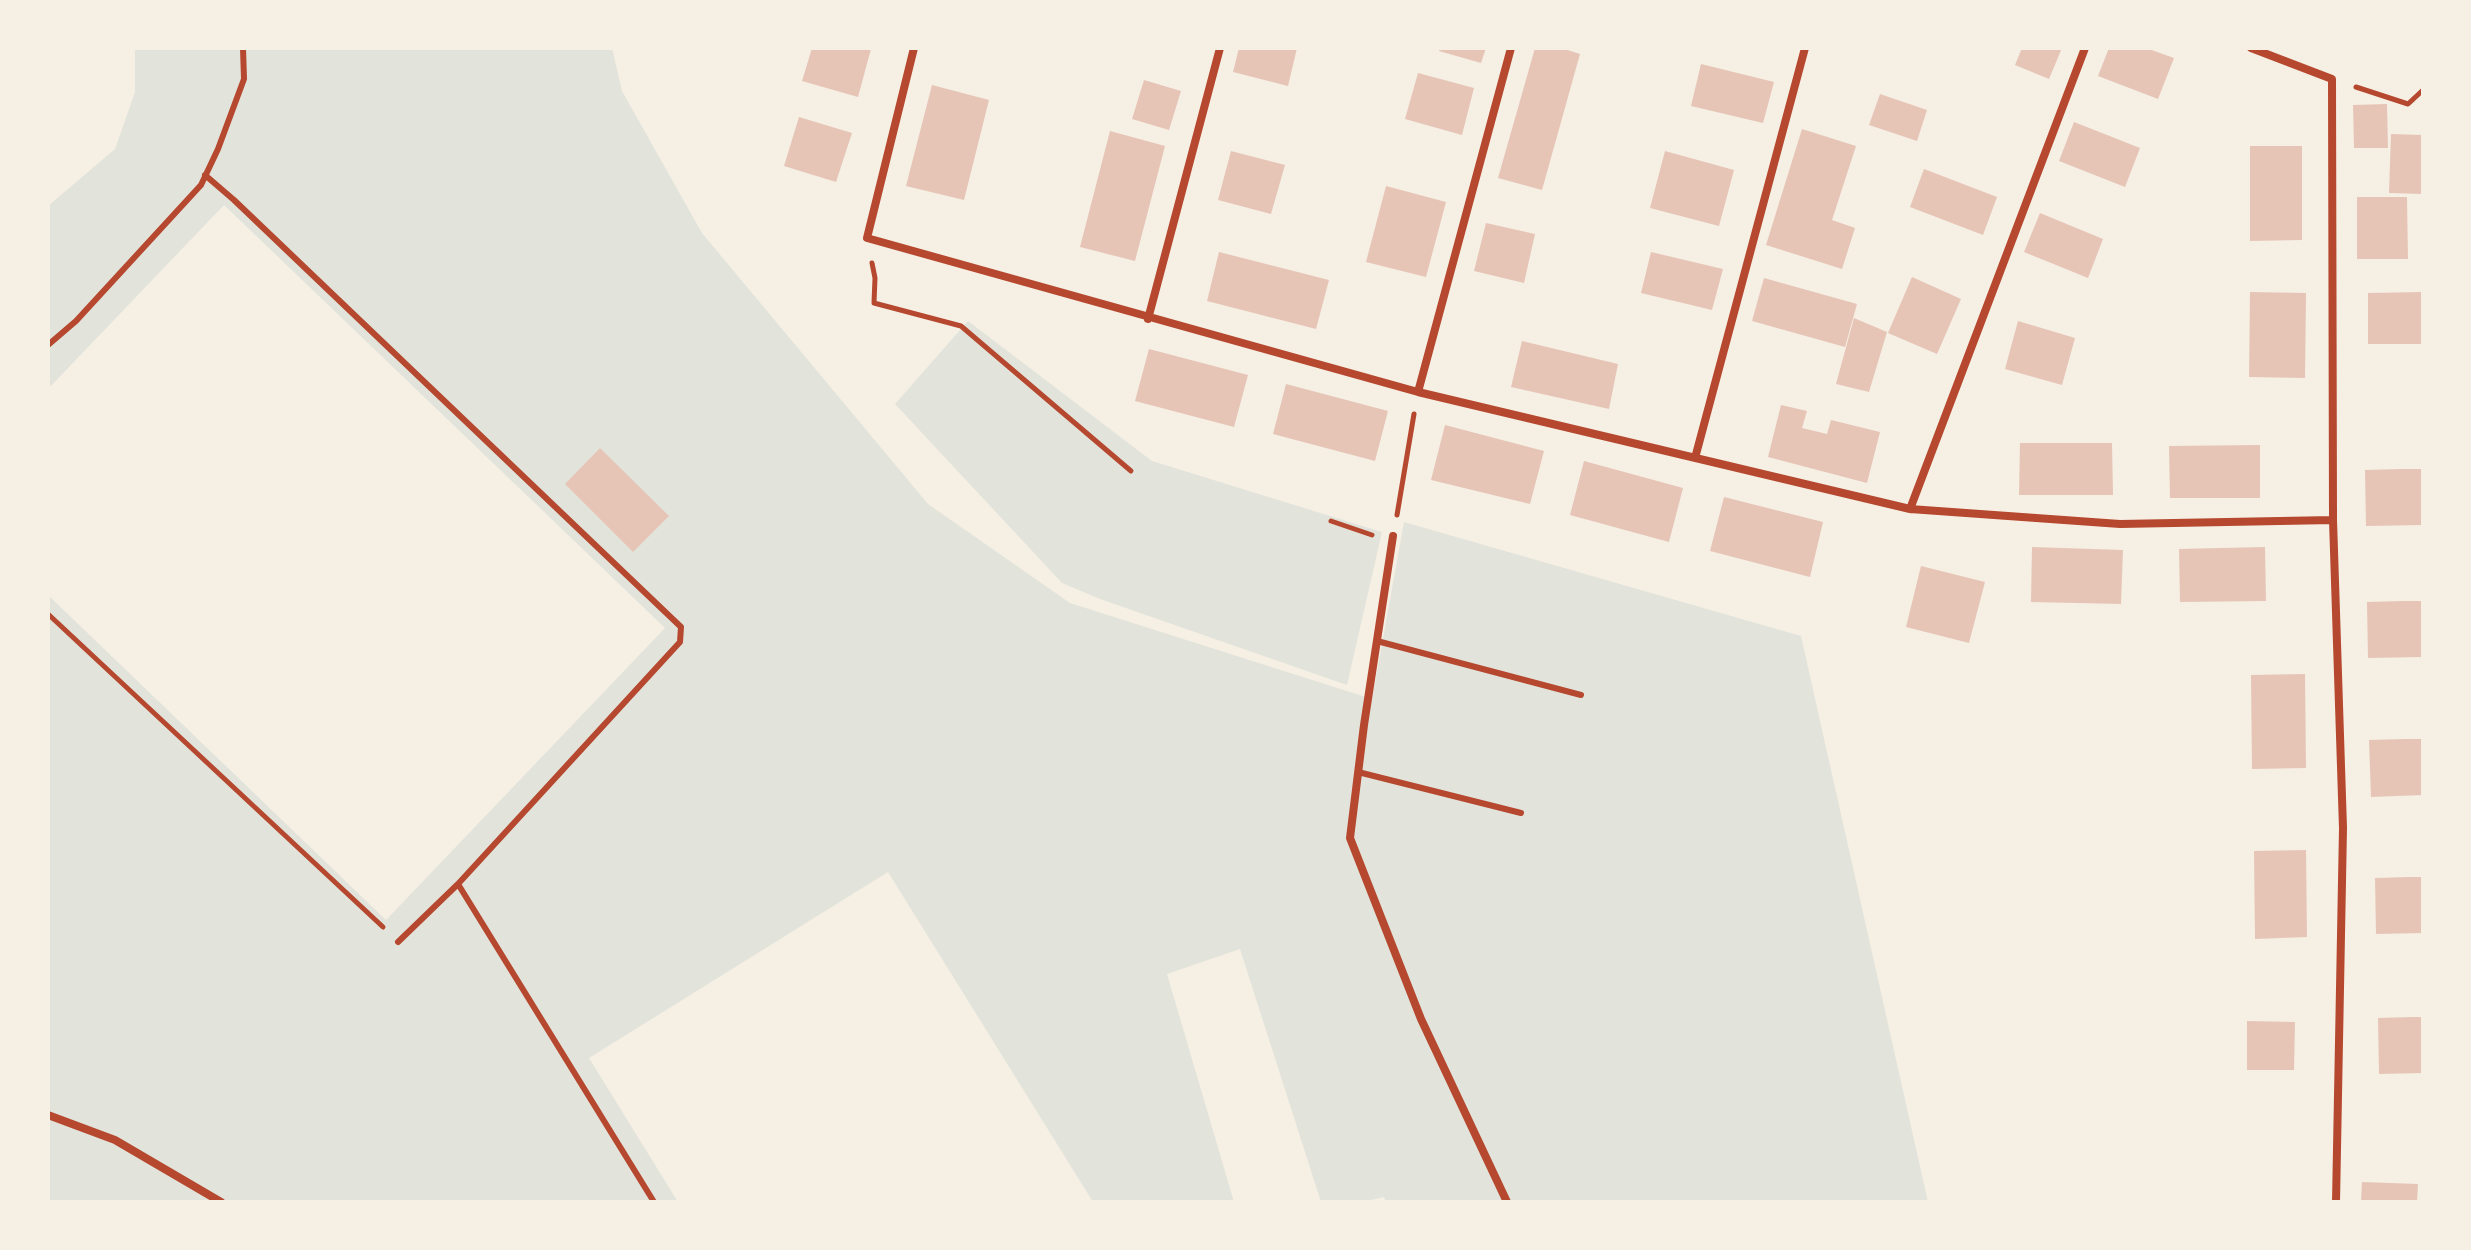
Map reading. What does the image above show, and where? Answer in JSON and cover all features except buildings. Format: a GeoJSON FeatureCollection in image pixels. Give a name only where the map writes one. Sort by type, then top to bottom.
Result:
{"type":"FeatureCollection","features":[{"type":"Feature","properties":{"kind":"street"},"geometry":{"type":"LineString","coordinates":[[914,48],[867,238],[1418,392],[1910,509],[2120,524],[2333,520]]}},
{"type":"Feature","properties":{"kind":"street"},"geometry":{"type":"LineString","coordinates":[[1148,319],[1220,48]]}},
{"type":"Feature","properties":{"kind":"street"},"geometry":{"type":"LineString","coordinates":[[1418,392],[1511,48]]}},
{"type":"Feature","properties":{"kind":"street"},"geometry":{"type":"LineString","coordinates":[[1695,458],[1805,48]]}},
{"type":"Feature","properties":{"kind":"street"},"geometry":{"type":"LineString","coordinates":[[1910,509],[2085,48]]}},
{"type":"Feature","properties":{"kind":"street"},"geometry":{"type":"LineString","coordinates":[[2251,48],[2332,79],[2333,520],[2343,828],[2336,1202]]}},
{"type":"Feature","properties":{"kind":"street"},"geometry":{"type":"LineString","coordinates":[[1393,538],[1350,838],[1421,1019],[1507,1202]]}},
{"type":"Feature","properties":{"kind":"street"},"geometry":{"type":"LineString","coordinates":[[48,1115],[115,1140],[221,1202]]}},
{"type":"Feature","properties":{"kind":"lane"},"geometry":{"type":"LineString","coordinates":[[48,345],[76,321],[201,185],[244,79],[243,48]]}},
{"type":"Feature","properties":{"kind":"lane"},"geometry":{"type":"LineString","coordinates":[[205,175],[681,627],[680,642],[458,884],[398,942]]}},
{"type":"Feature","properties":{"kind":"lane"},"geometry":{"type":"LineString","coordinates":[[1377,641],[1581,695]]}},
{"type":"Feature","properties":{"kind":"lane"},"geometry":{"type":"LineString","coordinates":[[1358,772],[1521,813]]}},
{"type":"Feature","properties":{"kind":"lane"},"geometry":{"type":"LineString","coordinates":[[458,884],[654,1202]]}},
{"type":"Feature","properties":{"kind":"path"},"geometry":{"type":"LineString","coordinates":[[2332,79],[2408,104],[2423,90]]}},
{"type":"Feature","properties":{"kind":"path"},"geometry":{"type":"LineString","coordinates":[[875,278],[874,303],[961,326],[1131,471]]}},
{"type":"Feature","properties":{"kind":"path"},"geometry":{"type":"LineString","coordinates":[[1331,521],[1393,538],[1418,392]]}},
{"type":"Feature","properties":{"kind":"path"},"geometry":{"type":"LineString","coordinates":[[48,614],[398,942]]}},
{"type":"Feature","properties":{"kind":"shaded area"},"geometry":{"type":"Polygon","coordinates":[[[135,48],[612,48],[622,91],[702,233],[928,504],[1070,603],[1372,699],[1404,522],[1801,636],[1928,1202],[1386,1202],[1384,1197],[1363,1202],[1321,1202],[1240,949],[1167,974],[1234,1202],[1093,1202],[888,872],[589,1058],[678,1202],[48,1202],[48,595],[386,920],[665,628],[224,205],[48,389],[48,206],[115,149],[135,92],[135,48]]]}},
{"type":"Feature","properties":{"kind":"shaded area"},"geometry":{"type":"Polygon","coordinates":[[[968,321],[1152,461],[1382,532],[1347,685],[1062,583],[895,404],[968,321]]]}}]}
